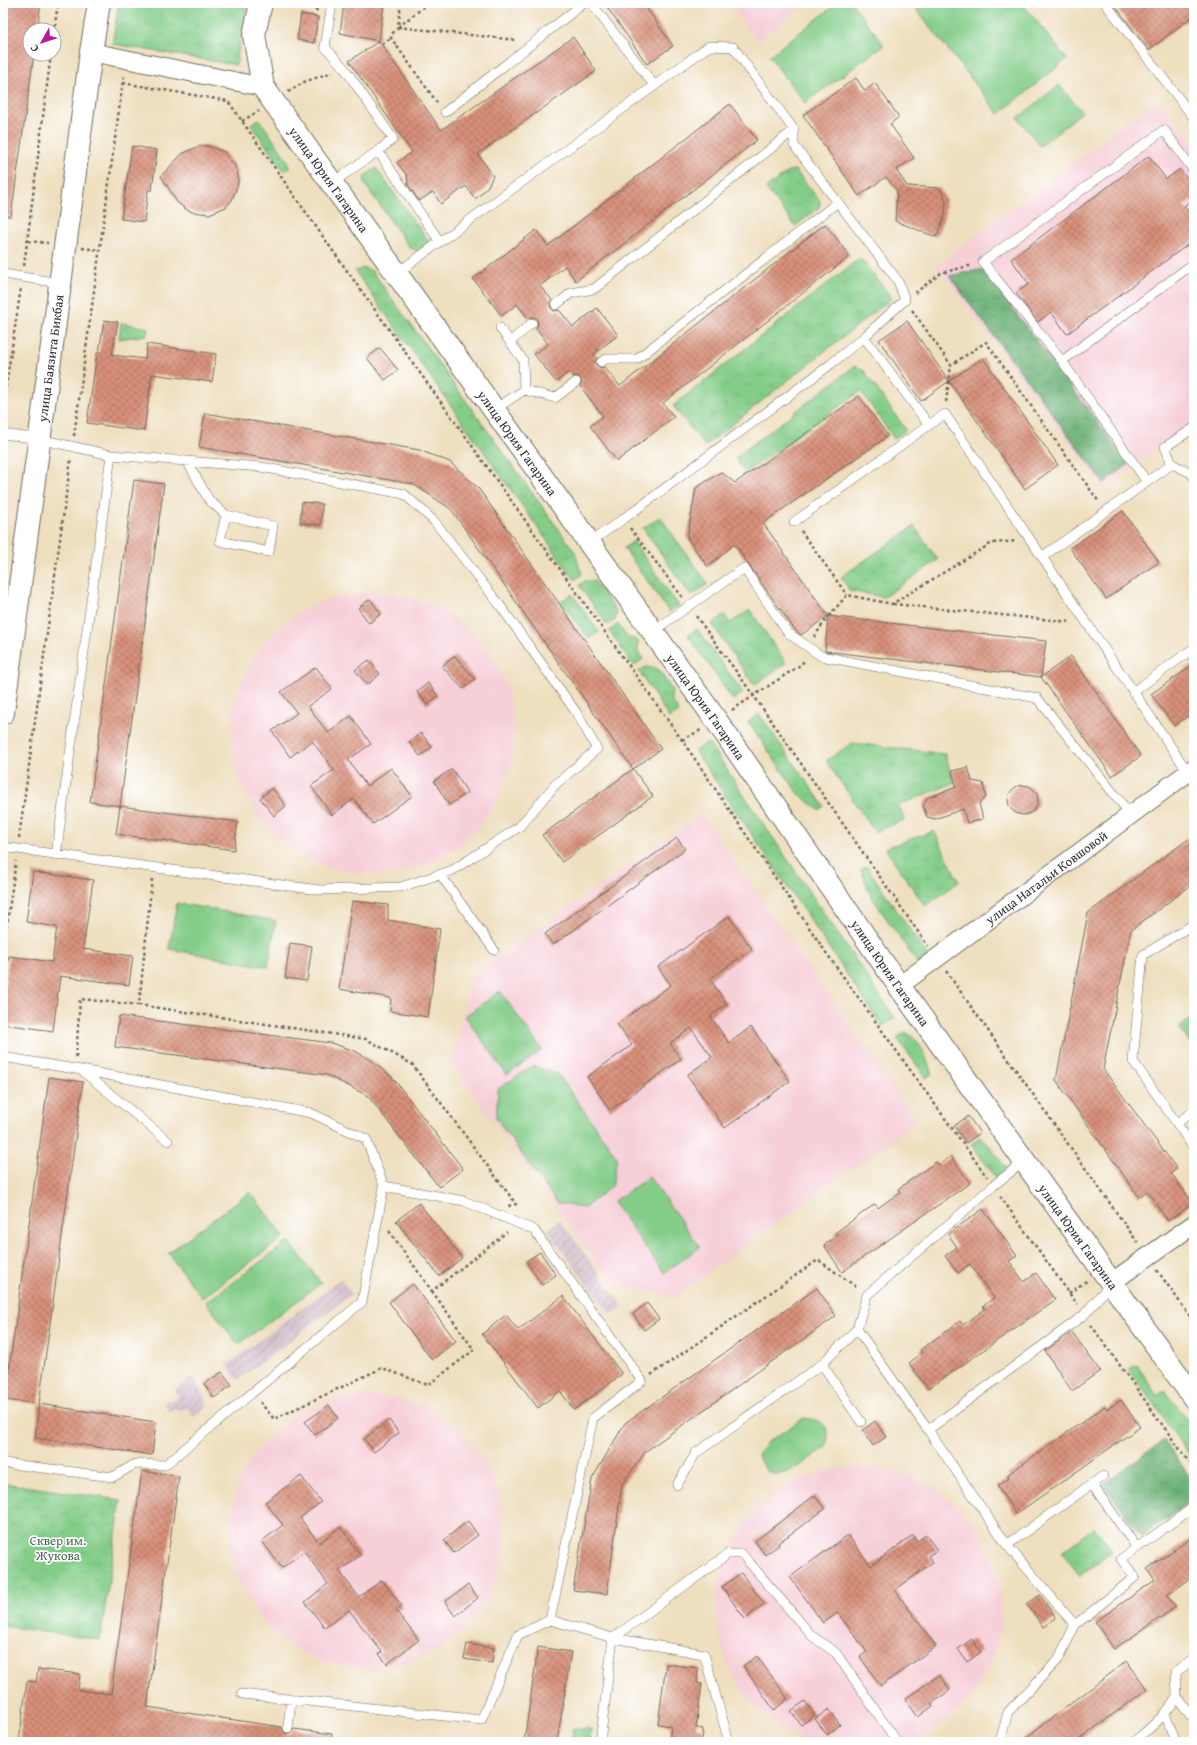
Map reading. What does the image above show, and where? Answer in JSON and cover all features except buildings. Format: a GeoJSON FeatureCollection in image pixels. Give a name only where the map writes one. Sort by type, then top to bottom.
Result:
{"type":"FeatureCollection","features":[{"type":"Feature","properties":{"kind":"main road","name":"улица Баязита Бикбая"},"geometry":{"type":"LineString","coordinates":[[3,713],[91,52],[99,3]]}},
{"type":"Feature","properties":{"kind":"main road","name":"улица Юрия Гагарина"},"geometry":{"type":"LineString","coordinates":[[261,3],[254,35],[268,94],[716,720],[899,986],[1194,1398]]}},
{"type":"Feature","properties":{"kind":"street"},"geometry":{"type":"LineString","coordinates":[[91,52],[126,59],[268,94]]}},
{"type":"Feature","properties":{"kind":"street","name":"улица Натальи Ковшовой"},"geometry":{"type":"LineString","coordinates":[[899,986],[1131,815],[1193,773]]}},
{"type":"Feature","properties":{"kind":"street"},"geometry":{"type":"LineString","coordinates":[[1112,1282],[1194,1224]]}},
{"type":"Feature","properties":{"kind":"lane"},"geometry":{"type":"LineString","coordinates":[[332,3],[325,47],[345,69],[393,139],[332,183]]}},
{"type":"Feature","properties":{"kind":"lane"},"geometry":{"type":"LineString","coordinates":[[445,112],[584,3]]}},
{"type":"Feature","properties":{"kind":"lane"},"geometry":{"type":"LineString","coordinates":[[591,3],[654,85]]}},
{"type":"Feature","properties":{"kind":"lane"},"geometry":{"type":"LineString","coordinates":[[1105,3],[1194,118]]}},
{"type":"Feature","properties":{"kind":"lane"},"geometry":{"type":"LineString","coordinates":[[397,274],[709,46],[732,47],[794,130],[794,145],[898,281],[905,300],[864,337],[825,369],[589,543]]}},
{"type":"Feature","properties":{"kind":"lane"},"geometry":{"type":"LineString","coordinates":[[556,305],[572,293],[594,289],[794,130]]}},
{"type":"Feature","properties":{"kind":"lane"},"geometry":{"type":"LineString","coordinates":[[1147,482],[1062,361],[983,262],[1164,130],[1194,171]]}},
{"type":"Feature","properties":{"kind":"lane"},"geometry":{"type":"LineString","coordinates":[[378,151],[440,242]]}},
{"type":"Feature","properties":{"kind":"lane"},"geometry":{"type":"LineString","coordinates":[[601,362],[606,360],[637,359],[838,202]]}},
{"type":"Feature","properties":{"kind":"lane"},"geometry":{"type":"LineString","coordinates":[[1062,361],[1194,263]]}},
{"type":"Feature","properties":{"kind":"lane"},"geometry":{"type":"LineString","coordinates":[[3,274],[60,283]]}},
{"type":"Feature","properties":{"kind":"lane"},"geometry":{"type":"LineString","coordinates":[[510,342],[532,323]]}},
{"type":"Feature","properties":{"kind":"lane"},"geometry":{"type":"LineString","coordinates":[[500,328],[523,360],[524,390]]}},
{"type":"Feature","properties":{"kind":"lane"},"geometry":{"type":"LineString","coordinates":[[864,337],[929,425]]}},
{"type":"Feature","properties":{"kind":"lane"},"geometry":{"type":"LineString","coordinates":[[494,410],[524,390],[555,398],[576,382]]}},
{"type":"Feature","properties":{"kind":"lane"},"geometry":{"type":"LineString","coordinates":[[794,522],[945,414],[1133,692],[1193,773]]}},
{"type":"Feature","properties":{"kind":"lane"},"geometry":{"type":"LineString","coordinates":[[1194,428],[1165,447],[1172,464],[1191,473],[1194,477]]}},
{"type":"Feature","properties":{"kind":"lane"},"geometry":{"type":"LineString","coordinates":[[3,434],[39,439],[111,455],[261,467],[404,494],[439,527],[500,604],[576,712],[597,749],[556,784],[518,828],[453,870],[401,886],[319,890],[3,847]]}},
{"type":"Feature","properties":{"kind":"lane"},"geometry":{"type":"LineString","coordinates":[[56,855],[111,455]]}},
{"type":"Feature","properties":{"kind":"lane"},"geometry":{"type":"LineString","coordinates":[[187,461],[209,500],[226,515],[273,526],[269,552],[220,541],[226,515]]}},
{"type":"Feature","properties":{"kind":"lane"},"geometry":{"type":"LineString","coordinates":[[1042,557],[1172,464]]}},
{"type":"Feature","properties":{"kind":"lane"},"geometry":{"type":"LineString","coordinates":[[652,631],[744,568],[788,633],[820,656],[1037,698],[1131,815]]}},
{"type":"Feature","properties":{"kind":"lane"},"geometry":{"type":"LineString","coordinates":[[1133,692],[1194,648]]}},
{"type":"Feature","properties":{"kind":"lane"},"geometry":{"type":"LineString","coordinates":[[440,874],[494,950]]}},
{"type":"Feature","properties":{"kind":"lane"},"geometry":{"type":"LineString","coordinates":[[1194,924],[1143,955],[1133,1061],[1194,1148]]}},
{"type":"Feature","properties":{"kind":"lane"},"geometry":{"type":"LineString","coordinates":[[3,1057],[311,1113],[366,1139],[384,1186],[362,1302],[165,1465],[135,1464],[113,1477],[3,1463]]}},
{"type":"Feature","properties":{"kind":"lane"},"geometry":{"type":"LineString","coordinates":[[78,1070],[168,1141]]}},
{"type":"Feature","properties":{"kind":"lane"},"geometry":{"type":"LineString","coordinates":[[1177,1124],[1194,1111]]}},
{"type":"Feature","properties":{"kind":"lane"},"geometry":{"type":"LineString","coordinates":[[677,1485],[696,1453],[822,1364],[857,1329],[868,1295],[993,1186],[1024,1162]]}},
{"type":"Feature","properties":{"kind":"lane"},"geometry":{"type":"LineString","coordinates":[[384,1186],[464,1201],[534,1230],[642,1381],[593,1418],[550,1620]]}},
{"type":"Feature","properties":{"kind":"lane"},"geometry":{"type":"LineString","coordinates":[[928,1430],[1084,1315],[1112,1282]]}},
{"type":"Feature","properties":{"kind":"lane"},"geometry":{"type":"LineString","coordinates":[[857,1329],[1006,1545],[1075,1625]]}},
{"type":"Feature","properties":{"kind":"lane"},"geometry":{"type":"LineString","coordinates":[[822,1364],[861,1422]]}},
{"type":"Feature","properties":{"kind":"lane"},"geometry":{"type":"LineString","coordinates":[[1006,1545],[1103,1476]]}},
{"type":"Feature","properties":{"kind":"lane"},"geometry":{"type":"LineString","coordinates":[[1092,1484],[1137,1548]]}},
{"type":"Feature","properties":{"kind":"lane"},"geometry":{"type":"LineString","coordinates":[[1000,1742],[1008,1712],[1058,1660],[1075,1625],[1135,1577],[1121,1559],[1194,1507]]}},
{"type":"Feature","properties":{"kind":"lane"},"geometry":{"type":"LineString","coordinates":[[600,1742],[613,1638],[728,1554],[742,1554],[812,1636],[836,1653],[896,1742]]}},
{"type":"Feature","properties":{"kind":"lane"},"geometry":{"type":"LineString","coordinates":[[242,1694],[481,1720],[518,1635],[550,1620],[613,1638],[704,1654],[729,1742]]}},
{"type":"Feature","properties":{"kind":"lane"},"geometry":{"type":"LineString","coordinates":[[1194,1659],[1176,1672],[1177,1697],[1194,1720]]}},
{"type":"Feature","properties":{"kind":"lane"},"geometry":{"type":"LineString","coordinates":[[1134,1742],[1165,1714],[1177,1697]]}},
{"type":"Feature","properties":{"kind":"lane"},"geometry":{"type":"LineString","coordinates":[[288,1728],[291,1700]]}},
{"type":"Feature","properties":{"kind":"lane"},"geometry":{"type":"LineString","coordinates":[[1165,1714],[1174,1740],[1172,1742]]}},
{"type":"Feature","properties":{"kind":"path"},"geometry":{"type":"LineString","coordinates":[[55,22],[58,3]]}},
{"type":"Feature","properties":{"kind":"path"},"geometry":{"type":"LineString","coordinates":[[298,3],[330,15]]}},
{"type":"Feature","properties":{"kind":"path"},"geometry":{"type":"LineString","coordinates":[[398,27],[401,3]]}},
{"type":"Feature","properties":{"kind":"path"},"geometry":{"type":"LineString","coordinates":[[382,44],[391,38],[392,34],[398,27],[429,3]]}},
{"type":"Feature","properties":{"kind":"path"},"geometry":{"type":"LineString","coordinates":[[398,27],[534,42]]}},
{"type":"Feature","properties":{"kind":"path"},"geometry":{"type":"LineString","coordinates":[[391,38],[445,112]]}},
{"type":"Feature","properties":{"kind":"path"},"geometry":{"type":"LineString","coordinates":[[3,951],[126,59]]}},
{"type":"Feature","properties":{"kind":"path"},"geometry":{"type":"LineString","coordinates":[[3,405],[22,277],[50,62]]}},
{"type":"Feature","properties":{"kind":"path"},"geometry":{"type":"LineString","coordinates":[[242,121],[268,94],[345,69]]}},
{"type":"Feature","properties":{"kind":"path"},"geometry":{"type":"LineString","coordinates":[[122,83],[228,101],[333,251],[682,740],[827,954],[1194,1469]]}},
{"type":"Feature","properties":{"kind":"path"},"geometry":{"type":"LineString","coordinates":[[945,414],[951,365],[905,300],[941,273],[983,262]]}},
{"type":"Feature","properties":{"kind":"path"},"geometry":{"type":"LineString","coordinates":[[951,365],[986,342],[1106,511]]}},
{"type":"Feature","properties":{"kind":"path"},"geometry":{"type":"LineString","coordinates":[[623,519],[689,606],[754,696],[1194,1322]]}},
{"type":"Feature","properties":{"kind":"path"},"geometry":{"type":"LineString","coordinates":[[794,522],[846,596],[892,604],[1087,624]]}},
{"type":"Feature","properties":{"kind":"path"},"geometry":{"type":"LineString","coordinates":[[892,604],[992,543],[1030,540]]}},
{"type":"Feature","properties":{"kind":"path"},"geometry":{"type":"LineString","coordinates":[[682,740],[754,696],[802,664],[816,633],[828,616],[846,596]]}},
{"type":"Feature","properties":{"kind":"path"},"geometry":{"type":"LineString","coordinates":[[139,1005],[153,868]]}},
{"type":"Feature","properties":{"kind":"path"},"geometry":{"type":"LineString","coordinates":[[78,1070],[80,999],[139,1005],[366,1039],[412,1064],[516,1204],[487,1210]]}},
{"type":"Feature","properties":{"kind":"path"},"geometry":{"type":"LineString","coordinates":[[253,1393],[274,1419],[382,1368],[428,1385],[474,1350],[378,1217]]}},
{"type":"Feature","properties":{"kind":"path"},"geometry":{"type":"LineString","coordinates":[[432,1291],[519,1223]]}},
{"type":"Feature","properties":{"kind":"path"},"geometry":{"type":"LineString","coordinates":[[642,1381],[818,1260],[868,1295]]}},
{"type":"Feature","properties":{"kind":"shaded area"},"geometry":{"type":"Polygon","coordinates":[[[728,3],[807,3],[758,41],[728,3]]]}},
{"type":"Feature","properties":{"kind":"shaded area"},"geometry":{"type":"Polygon","coordinates":[[[1158,99],[1194,146],[1194,421],[1104,489],[936,266],[1158,99]]]}},
{"type":"Feature","properties":{"kind":"shaded area"},"geometry":{"type":"Polygon","coordinates":[[[373,592],[400,595],[427,603],[451,616],[473,633],[490,655],[503,679],[511,706],[514,733],[511,760],[503,787],[490,811],[473,833],[451,850],[427,863],[400,871],[373,874],[346,871],[319,863],[295,850],[273,833],[256,811],[243,787],[235,760],[232,733],[235,706],[243,679],[256,655],[273,633],[295,616],[319,603],[346,595],[373,592]]]}},
{"type":"Feature","properties":{"kind":"shaded area"},"geometry":{"type":"Polygon","coordinates":[[[701,814],[917,1122],[675,1296],[613,1285],[451,1064],[472,976],[701,814]]]}},
{"type":"Feature","properties":{"kind":"shaded area"},"geometry":{"type":"Polygon","coordinates":[[[560,1220],[623,1306],[611,1315],[547,1230],[560,1220]]]}},
{"type":"Feature","properties":{"kind":"shaded area"},"geometry":{"type":"Polygon","coordinates":[[[341,1279],[352,1294],[238,1380],[227,1365],[341,1279]]]}},
{"type":"Feature","properties":{"kind":"shaded area"},"geometry":{"type":"Polygon","coordinates":[[[194,1377],[208,1406],[193,1417],[188,1408],[168,1411],[164,1401],[178,1398],[175,1389],[194,1377]]]}},
{"type":"Feature","properties":{"kind":"shaded area"},"geometry":{"type":"Polygon","coordinates":[[[367,1395],[407,1401],[431,1411],[443,1418],[464,1435],[481,1456],[488,1468],[498,1492],[504,1532],[498,1572],[488,1596],[481,1608],[464,1629],[443,1646],[431,1653],[407,1663],[367,1669],[327,1663],[303,1653],[291,1646],[270,1629],[253,1608],[246,1596],[236,1572],[230,1532],[236,1492],[246,1468],[253,1456],[270,1435],[291,1418],[303,1411],[327,1401],[367,1395]]]}},
{"type":"Feature","properties":{"kind":"shaded area"},"geometry":{"type":"Polygon","coordinates":[[[859,1467],[900,1473],[926,1484],[949,1499],[969,1519],[984,1542],[995,1568],[1001,1609],[995,1650],[984,1676],[969,1699],[949,1719],[926,1734],[900,1745],[859,1751],[818,1745],[792,1734],[769,1719],[749,1699],[734,1676],[723,1650],[717,1609],[723,1568],[734,1542],[749,1519],[769,1499],[792,1484],[818,1473],[859,1467]]]}},
{"type":"Feature","properties":{"kind":"green space"},"geometry":{"type":"Polygon","coordinates":[[[119,3],[247,3],[236,65],[112,44],[119,3]]]}},
{"type":"Feature","properties":{"kind":"green space"},"geometry":{"type":"Polygon","coordinates":[[[838,3],[852,3],[884,45],[805,103],[769,56],[838,3]]]}},
{"type":"Feature","properties":{"kind":"green space"},"geometry":{"type":"Polygon","coordinates":[[[923,3],[1022,3],[1067,59],[999,114],[916,9],[923,3]]]}},
{"type":"Feature","properties":{"kind":"green space"},"geometry":{"type":"Polygon","coordinates":[[[1059,85],[1082,112],[1040,146],[1018,118],[1059,85]]]}},
{"type":"Feature","properties":{"kind":"green space"},"geometry":{"type":"Polygon","coordinates":[[[259,119],[288,161],[289,168],[284,171],[251,124],[259,119]]]}},
{"type":"Feature","properties":{"kind":"green space"},"geometry":{"type":"Polygon","coordinates":[[[376,168],[430,243],[419,251],[410,248],[364,183],[365,176],[376,168]]]}},
{"type":"Feature","properties":{"kind":"green space"},"geometry":{"type":"Polygon","coordinates":[[[795,170],[820,201],[819,208],[795,226],[766,188],[789,171],[795,170]]]}},
{"type":"Feature","properties":{"kind":"green space"},"geometry":{"type":"Polygon","coordinates":[[[860,258],[892,298],[705,446],[673,406],[860,258]]]}},
{"type":"Feature","properties":{"kind":"green space"},"geometry":{"type":"Polygon","coordinates":[[[364,268],[372,271],[575,552],[582,574],[575,580],[355,271],[364,268]]]}},
{"type":"Feature","properties":{"kind":"green space"},"geometry":{"type":"Polygon","coordinates":[[[983,269],[1129,464],[1104,483],[949,276],[983,269]]]}},
{"type":"Feature","properties":{"kind":"green space"},"geometry":{"type":"Polygon","coordinates":[[[121,323],[148,328],[147,335],[119,339],[121,323]]]}},
{"type":"Feature","properties":{"kind":"green space"},"geometry":{"type":"Polygon","coordinates":[[[855,366],[864,371],[906,430],[894,439],[861,391],[745,473],[735,458],[855,366]]]}},
{"type":"Feature","properties":{"kind":"green space"},"geometry":{"type":"Polygon","coordinates":[[[660,517],[708,584],[691,596],[643,528],[660,517]]]}},
{"type":"Feature","properties":{"kind":"green space"},"geometry":{"type":"Polygon","coordinates":[[[914,526],[938,560],[884,597],[850,591],[841,577],[914,526]]]}},
{"type":"Feature","properties":{"kind":"green space"},"geometry":{"type":"Polygon","coordinates":[[[633,541],[679,606],[669,612],[624,548],[633,541]]]}},
{"type":"Feature","properties":{"kind":"green space"},"geometry":{"type":"Polygon","coordinates":[[[585,581],[594,581],[617,612],[615,620],[607,625],[579,585],[585,581]]]}},
{"type":"Feature","properties":{"kind":"green space"},"geometry":{"type":"Polygon","coordinates":[[[572,594],[599,632],[588,639],[561,601],[572,594]]]}},
{"type":"Feature","properties":{"kind":"green space"},"geometry":{"type":"Polygon","coordinates":[[[750,610],[786,663],[754,685],[712,624],[724,615],[730,623],[750,610]]]}},
{"type":"Feature","properties":{"kind":"green space"},"geometry":{"type":"Polygon","coordinates":[[[618,624],[627,637],[638,641],[638,652],[643,659],[634,666],[609,631],[618,624]]]}},
{"type":"Feature","properties":{"kind":"green space"},"geometry":{"type":"Polygon","coordinates":[[[697,629],[743,693],[733,700],[688,635],[697,629]]]}},
{"type":"Feature","properties":{"kind":"green space"},"geometry":{"type":"Polygon","coordinates":[[[646,667],[658,669],[672,690],[671,699],[679,712],[669,718],[639,671],[646,667]]]}},
{"type":"Feature","properties":{"kind":"green space"},"geometry":{"type":"Polygon","coordinates":[[[759,714],[824,806],[819,810],[797,792],[748,722],[759,714]]]}},
{"type":"Feature","properties":{"kind":"green space"},"geometry":{"type":"Polygon","coordinates":[[[708,742],[895,1018],[882,1026],[695,751],[708,742]]]}},
{"type":"Feature","properties":{"kind":"green space"},"geometry":{"type":"Polygon","coordinates":[[[852,743],[945,754],[954,783],[899,805],[904,820],[875,832],[826,761],[852,743]]]}},
{"type":"Feature","properties":{"kind":"green space"},"geometry":{"type":"Polygon","coordinates":[[[934,831],[959,882],[925,906],[885,848],[934,831]]]}},
{"type":"Feature","properties":{"kind":"green space"},"geometry":{"type":"Polygon","coordinates":[[[866,866],[929,957],[918,964],[871,896],[861,870],[866,866]]]}},
{"type":"Feature","properties":{"kind":"green space"},"geometry":{"type":"Polygon","coordinates":[[[177,903],[276,921],[268,967],[169,949],[177,903]]]}},
{"type":"Feature","properties":{"kind":"green space"},"geometry":{"type":"Polygon","coordinates":[[[500,991],[542,1050],[507,1075],[465,1016],[500,991]]]}},
{"type":"Feature","properties":{"kind":"green space"},"geometry":{"type":"Polygon","coordinates":[[[1194,1016],[1194,1049],[1179,1028],[1194,1016]]]}},
{"type":"Feature","properties":{"kind":"green space"},"geometry":{"type":"Polygon","coordinates":[[[905,1032],[915,1039],[925,1056],[932,1074],[926,1078],[897,1038],[905,1032]]]}},
{"type":"Feature","properties":{"kind":"green space"},"geometry":{"type":"Polygon","coordinates":[[[532,1066],[557,1073],[617,1157],[612,1186],[584,1208],[557,1203],[496,1118],[498,1089],[532,1066]]]}},
{"type":"Feature","properties":{"kind":"green space"},"geometry":{"type":"Polygon","coordinates":[[[980,1137],[989,1145],[1008,1171],[997,1179],[971,1144],[980,1137]]]}},
{"type":"Feature","properties":{"kind":"green space"},"geometry":{"type":"Polygon","coordinates":[[[649,1177],[700,1247],[664,1273],[613,1202],[649,1177]]]}},
{"type":"Feature","properties":{"kind":"green space"},"geometry":{"type":"Polygon","coordinates":[[[250,1192],[284,1237],[202,1298],[168,1253],[250,1192]]]}},
{"type":"Feature","properties":{"kind":"green space"},"geometry":{"type":"Polygon","coordinates":[[[289,1241],[321,1283],[238,1345],[206,1302],[289,1241]]]}},
{"type":"Feature","properties":{"kind":"green space"},"geometry":{"type":"Polygon","coordinates":[[[1137,1365],[1157,1396],[1165,1390],[1194,1430],[1194,1462],[1129,1369],[1137,1365]]]}},
{"type":"Feature","properties":{"kind":"green space"},"geometry":{"type":"Polygon","coordinates":[[[804,1418],[816,1420],[824,1425],[828,1434],[826,1447],[799,1466],[789,1471],[780,1474],[771,1473],[764,1467],[758,1455],[766,1443],[804,1418]]]}},
{"type":"Feature","properties":{"kind":"green space"},"geometry":{"type":"Polygon","coordinates":[[[1164,1440],[1194,1482],[1194,1499],[1141,1537],[1103,1484],[1164,1440]]]}},
{"type":"Feature","properties":{"kind":"green space","name":"Сквер им. Жукова"},"geometry":{"type":"Polygon","coordinates":[[[3,1483],[121,1500],[100,1640],[3,1626],[3,1483]]]}},
{"type":"Feature","properties":{"kind":"green space"},"geometry":{"type":"Polygon","coordinates":[[[1094,1527],[1112,1551],[1080,1576],[1062,1552],[1094,1527]]]}},
{"type":"Feature","properties":{"kind":"green space"},"geometry":{"type":"Polygon","coordinates":[[[573,1728],[591,1729],[590,1742],[572,1742],[573,1728]]]}}]}
